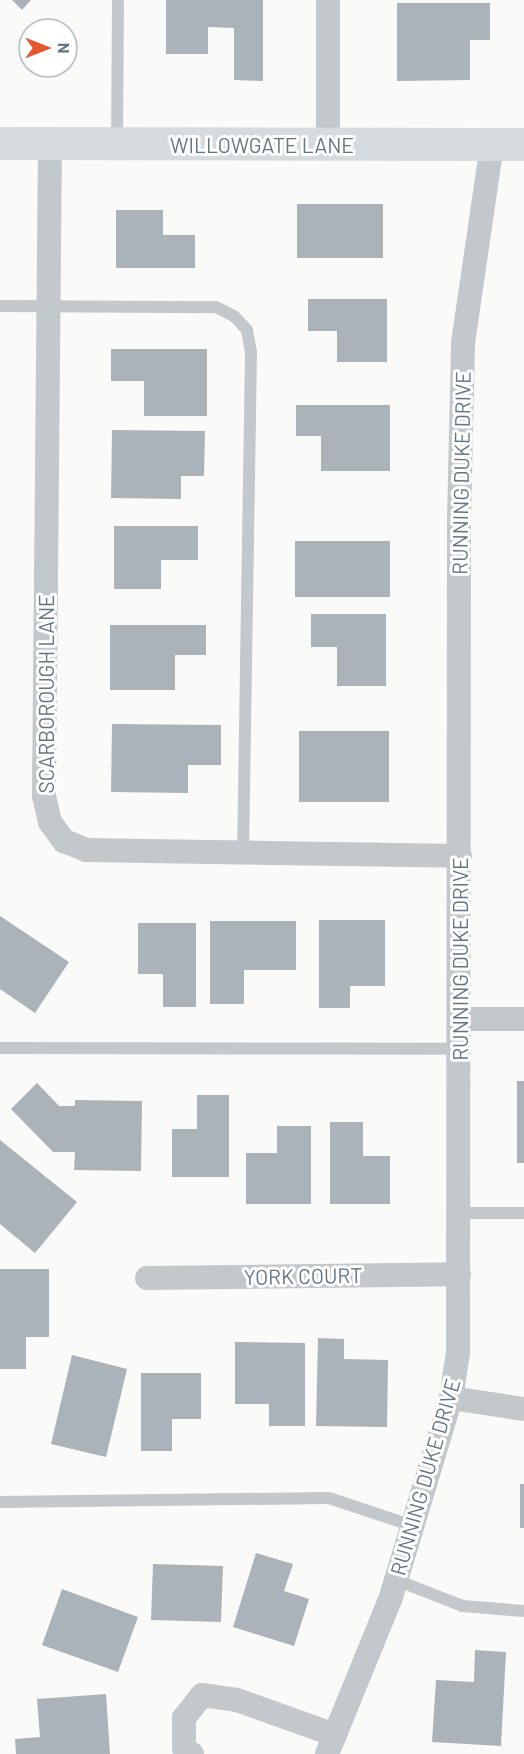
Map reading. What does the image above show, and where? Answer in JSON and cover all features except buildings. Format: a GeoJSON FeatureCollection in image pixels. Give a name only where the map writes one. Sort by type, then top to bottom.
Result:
{"type":"FeatureCollection","features":[{"type":"Feature","properties":{"kind":"street"},"geometry":{"type":"LineString","coordinates":[[328,0],[328,146]]}},
{"type":"Feature","properties":{"kind":"street","name":"WILLOWGATE LANE"},"geometry":{"type":"LineString","coordinates":[[0,143],[328,146],[524,144]]}},
{"type":"Feature","properties":{"kind":"street","name":"SCARBOROUGH LANE"},"geometry":{"type":"LineString","coordinates":[[51,144],[44,796],[50,822],[64,841],[86,850],[460,856]]}},
{"type":"Feature","properties":{"kind":"street","name":"RUNNING DUKE DRIVE"},"geometry":{"type":"LineString","coordinates":[[331,1745],[396,1580],[451,1398],[458,1353],[464,343],[492,145]]}},
{"type":"Feature","properties":{"kind":"street"},"geometry":{"type":"LineString","coordinates":[[460,1019],[524,1019]]}},
{"type":"Feature","properties":{"kind":"street","name":"YORK COURT"},"geometry":{"type":"LineString","coordinates":[[147,1278],[459,1274]]}},
{"type":"Feature","properties":{"kind":"street"},"geometry":{"type":"LineString","coordinates":[[451,1398],[524,1409]]}},
{"type":"Feature","properties":{"kind":"street"},"geometry":{"type":"LineString","coordinates":[[192,1754],[184,1749],[184,1718],[202,1695],[237,1700],[331,1745]]}},
{"type":"Feature","properties":{"kind":"lane"},"geometry":{"type":"LineString","coordinates":[[117,144],[118,0]]}},
{"type":"Feature","properties":{"kind":"lane"},"geometry":{"type":"LineString","coordinates":[[0,306],[216,307],[234,316],[247,330],[251,352],[243,853]]}},
{"type":"Feature","properties":{"kind":"lane"},"geometry":{"type":"LineString","coordinates":[[0,1048],[460,1049]]}},
{"type":"Feature","properties":{"kind":"lane"},"geometry":{"type":"LineString","coordinates":[[459,1214],[524,1213]]}},
{"type":"Feature","properties":{"kind":"lane"},"geometry":{"type":"LineString","coordinates":[[0,1503],[329,1498],[413,1526]]}},
{"type":"Feature","properties":{"kind":"lane"},"geometry":{"type":"LineString","coordinates":[[396,1580],[462,1606],[524,1611]]}}]}
